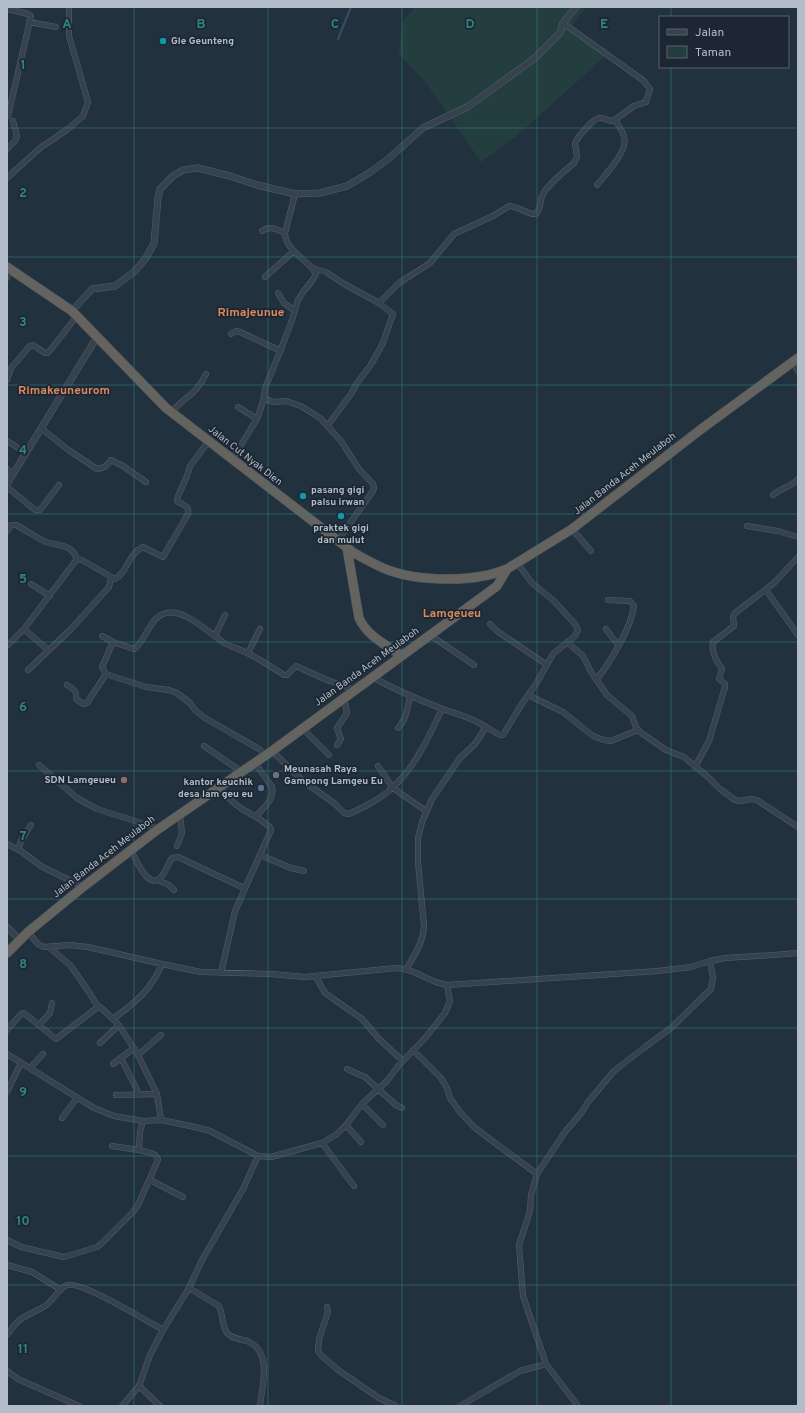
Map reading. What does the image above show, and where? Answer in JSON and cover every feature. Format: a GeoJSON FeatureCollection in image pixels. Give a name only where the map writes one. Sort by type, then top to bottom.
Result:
{"type":"FeatureCollection","features":[{"type":"Feature","properties":{"kind":"highway","name":"Jalan Cut Nyak Dien"},"geometry":{"type":"LineString","coordinates":[[8,267],[74,314],[136,378],[172,412],[208,442],[347,548],[380,567],[413,577],[435,579],[470,577],[483,576],[507,570]]}},
{"type":"Feature","properties":{"kind":"highway","name":"Jalan Banda Aceh Meulaboh"},"geometry":{"type":"LineString","coordinates":[[7,953],[19,939],[157,830],[255,763],[344,699],[401,655],[497,586],[507,570],[572,529],[700,430],[796,360]]}},
{"type":"Feature","properties":{"kind":"highway"},"geometry":{"type":"LineString","coordinates":[[347,548],[361,624],[366,631],[401,655]]}},
{"type":"Feature","properties":{"kind":"street"},"geometry":{"type":"LineString","coordinates":[[7,178],[40,148],[68,129],[82,116],[88,102],[69,36],[69,7]]}},
{"type":"Feature","properties":{"kind":"street"},"geometry":{"type":"LineString","coordinates":[[7,380],[8,372],[31,345],[45,354],[48,353],[92,289],[115,286],[135,271],[146,258],[154,243],[160,189],[173,176],[183,170],[198,168],[211,170],[257,185],[295,194],[320,193],[347,186],[370,173],[423,128],[469,106],[535,58],[560,33],[563,23],[576,7]]}},
{"type":"Feature","properties":{"kind":"street"},"geometry":{"type":"LineString","coordinates":[[7,9],[30,14],[8,116]]}},
{"type":"Feature","properties":{"kind":"street"},"geometry":{"type":"LineString","coordinates":[[29,22],[56,27]]}},
{"type":"Feature","properties":{"kind":"street"},"geometry":{"type":"LineString","coordinates":[[379,303],[398,283],[430,263],[450,237],[463,229],[485,220],[509,206],[519,208],[533,215],[536,214],[540,208],[541,199],[544,192],[574,163],[576,157],[575,143],[596,118],[613,121],[634,106],[646,102],[650,89],[648,86],[631,71],[563,23]]}},
{"type":"Feature","properties":{"kind":"street"},"geometry":{"type":"LineString","coordinates":[[596,185],[617,161],[625,143],[625,137],[616,120]]}},
{"type":"Feature","properties":{"kind":"street"},"geometry":{"type":"LineString","coordinates":[[7,149],[15,141],[17,136],[13,121]]}},
{"type":"Feature","properties":{"kind":"street"},"geometry":{"type":"LineString","coordinates":[[232,460],[257,419],[264,398],[265,388],[281,351],[298,300],[316,274],[287,242],[285,232],[295,194]]}},
{"type":"Feature","properties":{"kind":"street"},"geometry":{"type":"LineString","coordinates":[[262,231],[272,228],[285,232]]}},
{"type":"Feature","properties":{"kind":"street"},"geometry":{"type":"LineString","coordinates":[[264,277],[294,251]]}},
{"type":"Feature","properties":{"kind":"street"},"geometry":{"type":"LineString","coordinates":[[7,278],[8,267]]}},
{"type":"Feature","properties":{"kind":"street"},"geometry":{"type":"LineString","coordinates":[[312,268],[326,272],[344,284],[379,303],[393,314],[382,345],[370,366],[328,425]]}},
{"type":"Feature","properties":{"kind":"street"},"geometry":{"type":"LineString","coordinates":[[278,293],[284,303],[295,310]]}},
{"type":"Feature","properties":{"kind":"street"},"geometry":{"type":"LineString","coordinates":[[231,334],[236,331],[240,332],[281,351]]}},
{"type":"Feature","properties":{"kind":"street"},"geometry":{"type":"LineString","coordinates":[[7,484],[96,337]]}},
{"type":"Feature","properties":{"kind":"street"},"geometry":{"type":"LineString","coordinates":[[796,360],[798,371]]}},
{"type":"Feature","properties":{"kind":"street"},"geometry":{"type":"LineString","coordinates":[[172,412],[183,400],[194,393],[206,374]]}},
{"type":"Feature","properties":{"kind":"street"},"geometry":{"type":"LineString","coordinates":[[264,398],[273,402],[286,401],[301,406],[320,418],[341,441],[359,469],[373,484],[374,488],[338,540]]}},
{"type":"Feature","properties":{"kind":"street"},"geometry":{"type":"LineString","coordinates":[[238,406],[257,419]]}},
{"type":"Feature","properties":{"kind":"street"},"geometry":{"type":"LineString","coordinates":[[41,428],[68,450],[97,469],[103,468],[111,460],[123,466],[146,482]]}},
{"type":"Feature","properties":{"kind":"street"},"geometry":{"type":"LineString","coordinates":[[7,441],[26,453]]}},
{"type":"Feature","properties":{"kind":"street"},"geometry":{"type":"LineString","coordinates":[[77,559],[82,560],[115,579],[119,578],[130,558],[143,547],[163,557],[189,510],[188,507],[178,501],[178,496],[190,466],[208,442]]}},
{"type":"Feature","properties":{"kind":"street"},"geometry":{"type":"LineString","coordinates":[[7,469],[13,474]]}},
{"type":"Feature","properties":{"kind":"street"},"geometry":{"type":"LineString","coordinates":[[773,495],[792,485],[798,479]]}},
{"type":"Feature","properties":{"kind":"street"},"geometry":{"type":"LineString","coordinates":[[7,487],[36,510],[40,510],[59,485]]}},
{"type":"Feature","properties":{"kind":"street"},"geometry":{"type":"LineString","coordinates":[[7,531],[11,525],[16,525],[46,542],[66,547],[75,553],[77,559]]}},
{"type":"Feature","properties":{"kind":"street"},"geometry":{"type":"LineString","coordinates":[[747,526],[778,531],[798,538]]}},
{"type":"Feature","properties":{"kind":"street"},"geometry":{"type":"LineString","coordinates":[[572,529],[591,550]]}},
{"type":"Feature","properties":{"kind":"street"},"geometry":{"type":"LineString","coordinates":[[695,767],[709,740],[725,686],[725,684],[719,679],[722,669],[716,659],[712,644],[734,626],[733,617],[735,613],[766,590],[798,557]]}},
{"type":"Feature","properties":{"kind":"street"},"geometry":{"type":"LineString","coordinates":[[7,646],[24,629],[77,559]]}},
{"type":"Feature","properties":{"kind":"street"},"geometry":{"type":"LineString","coordinates":[[372,677],[410,696],[474,720],[500,735],[503,735],[521,704],[528,696],[556,651],[578,632],[578,627],[554,600],[532,583],[517,563]]}},
{"type":"Feature","properties":{"kind":"street"},"geometry":{"type":"LineString","coordinates":[[28,670],[71,628],[109,587],[111,578]]}},
{"type":"Feature","properties":{"kind":"street"},"geometry":{"type":"LineString","coordinates":[[31,584],[50,596]]}},
{"type":"Feature","properties":{"kind":"street"},"geometry":{"type":"LineString","coordinates":[[766,590],[798,635]]}},
{"type":"Feature","properties":{"kind":"street"},"geometry":{"type":"LineString","coordinates":[[597,679],[610,662],[626,630],[634,606],[630,602],[608,600]]}},
{"type":"Feature","properties":{"kind":"street"},"geometry":{"type":"LineString","coordinates":[[102,636],[113,642],[134,649],[140,645],[151,626],[163,614],[176,613],[194,620],[224,643],[248,653],[284,675],[288,676],[296,666],[354,690]]}},
{"type":"Feature","properties":{"kind":"street"},"geometry":{"type":"LineString","coordinates":[[215,636],[225,615]]}},
{"type":"Feature","properties":{"kind":"street"},"geometry":{"type":"LineString","coordinates":[[490,624],[497,631],[547,665]]}},
{"type":"Feature","properties":{"kind":"street"},"geometry":{"type":"LineString","coordinates":[[24,629],[48,650]]}},
{"type":"Feature","properties":{"kind":"street"},"geometry":{"type":"LineString","coordinates":[[248,653],[260,629]]}},
{"type":"Feature","properties":{"kind":"street"},"geometry":{"type":"LineString","coordinates":[[606,629],[618,646]]}},
{"type":"Feature","properties":{"kind":"street"},"geometry":{"type":"LineString","coordinates":[[430,635],[474,666]]}},
{"type":"Feature","properties":{"kind":"street"},"geometry":{"type":"LineString","coordinates":[[113,642],[102,667],[106,674],[146,688],[169,690],[177,693],[190,703],[194,710],[205,718],[259,749],[269,753],[347,814],[368,804],[392,788],[405,774],[427,741],[442,709]]}},
{"type":"Feature","properties":{"kind":"street"},"geometry":{"type":"LineString","coordinates":[[568,642],[583,656],[609,697],[632,716],[638,730],[661,747],[684,758],[735,800],[757,800],[798,827]]}},
{"type":"Feature","properties":{"kind":"street"},"geometry":{"type":"LineString","coordinates":[[67,685],[74,689],[77,693],[76,699],[84,704],[87,703],[106,674]]}},
{"type":"Feature","properties":{"kind":"street"},"geometry":{"type":"LineString","coordinates":[[398,728],[402,723],[410,696]]}},
{"type":"Feature","properties":{"kind":"street"},"geometry":{"type":"LineString","coordinates":[[528,696],[563,712],[582,729],[593,736],[604,740],[611,741],[638,730]]}},
{"type":"Feature","properties":{"kind":"street"},"geometry":{"type":"LineString","coordinates":[[337,745],[341,739],[337,728],[348,713],[344,699]]}},
{"type":"Feature","properties":{"kind":"street"},"geometry":{"type":"LineString","coordinates":[[407,968],[421,942],[423,935],[424,926],[418,862],[418,838],[426,811],[460,758],[475,744],[486,727]]}},
{"type":"Feature","properties":{"kind":"street"},"geometry":{"type":"LineString","coordinates":[[302,728],[329,755]]}},
{"type":"Feature","properties":{"kind":"street"},"geometry":{"type":"LineString","coordinates":[[204,746],[242,772]]}},
{"type":"Feature","properties":{"kind":"street"},"geometry":{"type":"LineString","coordinates":[[255,763],[272,787],[273,791],[271,798],[257,814],[258,818]]}},
{"type":"Feature","properties":{"kind":"street"},"geometry":{"type":"LineString","coordinates":[[39,765],[77,798],[97,808],[151,826],[157,830]]}},
{"type":"Feature","properties":{"kind":"street"},"geometry":{"type":"LineString","coordinates":[[378,766],[392,788],[426,811]]}},
{"type":"Feature","properties":{"kind":"street"},"geometry":{"type":"LineString","coordinates":[[220,787],[232,802],[242,810],[258,818],[271,829],[235,911],[221,973]]}},
{"type":"Feature","properties":{"kind":"street"},"geometry":{"type":"LineString","coordinates":[[177,846],[182,834],[180,814]]}},
{"type":"Feature","properties":{"kind":"street"},"geometry":{"type":"LineString","coordinates":[[18,850],[18,846],[30,825]]}},
{"type":"Feature","properties":{"kind":"street"},"geometry":{"type":"LineString","coordinates":[[7,844],[41,866],[83,887]]}},
{"type":"Feature","properties":{"kind":"street"},"geometry":{"type":"LineString","coordinates":[[131,850],[144,875],[151,880],[158,880],[169,885],[174,890]]}},
{"type":"Feature","properties":{"kind":"street"},"geometry":{"type":"LineString","coordinates":[[260,855],[291,868],[304,871]]}},
{"type":"Feature","properties":{"kind":"street"},"geometry":{"type":"LineString","coordinates":[[158,880],[162,877],[172,858],[178,857],[244,888]]}},
{"type":"Feature","properties":{"kind":"street"},"geometry":{"type":"LineString","coordinates":[[7,927],[19,939]]}},
{"type":"Feature","properties":{"kind":"street"},"geometry":{"type":"LineString","coordinates":[[28,932],[41,946],[49,948],[71,966],[98,1007],[113,1018],[119,1025],[138,1055],[157,1094],[161,1120]]}},
{"type":"Feature","properties":{"kind":"street"},"geometry":{"type":"LineString","coordinates":[[49,948],[58,945],[88,947],[202,972],[316,977],[339,973],[407,968],[436,983],[447,985],[658,971],[691,967],[710,960],[739,956],[774,956],[798,953]]}},
{"type":"Feature","properties":{"kind":"street"},"geometry":{"type":"LineString","coordinates":[[578,1406],[546,1364],[522,1296],[519,1251],[520,1239],[530,1211],[531,1195],[537,1174],[573,1121],[582,1112],[588,1102],[614,1071],[645,1046],[671,1028],[711,989],[713,978],[710,960]]}},
{"type":"Feature","properties":{"kind":"street"},"geometry":{"type":"LineString","coordinates":[[113,1018],[142,996],[162,964]]}},
{"type":"Feature","properties":{"kind":"street"},"geometry":{"type":"LineString","coordinates":[[316,977],[326,994],[362,1019],[403,1061]]}},
{"type":"Feature","properties":{"kind":"street"},"geometry":{"type":"LineString","coordinates":[[7,1054],[94,1108],[114,1116],[143,1121],[161,1120],[195,1127],[210,1131],[258,1156],[271,1157],[322,1143],[337,1134],[362,1104],[379,1088],[430,1031],[450,1004],[447,985]]}},
{"type":"Feature","properties":{"kind":"street"},"geometry":{"type":"LineString","coordinates":[[39,1025],[50,1013],[52,1003]]}},
{"type":"Feature","properties":{"kind":"street"},"geometry":{"type":"LineString","coordinates":[[7,1030],[22,1013],[31,1018],[56,1039],[98,1007]]}},
{"type":"Feature","properties":{"kind":"street"},"geometry":{"type":"LineString","coordinates":[[100,1043],[119,1025]]}},
{"type":"Feature","properties":{"kind":"street"},"geometry":{"type":"LineString","coordinates":[[138,1055],[161,1035]]}},
{"type":"Feature","properties":{"kind":"street"},"geometry":{"type":"LineString","coordinates":[[113,1064],[134,1048]]}},
{"type":"Feature","properties":{"kind":"street"},"geometry":{"type":"LineString","coordinates":[[413,1050],[441,1078],[447,1088],[450,1098],[475,1128],[537,1174]]}},
{"type":"Feature","properties":{"kind":"street"},"geometry":{"type":"LineString","coordinates":[[30,1068],[43,1054]]}},
{"type":"Feature","properties":{"kind":"street"},"geometry":{"type":"LineString","coordinates":[[121,1058],[139,1094]]}},
{"type":"Feature","properties":{"kind":"street"},"geometry":{"type":"LineString","coordinates":[[7,1092],[21,1063]]}},
{"type":"Feature","properties":{"kind":"street"},"geometry":{"type":"LineString","coordinates":[[347,1069],[365,1077],[379,1088],[396,1105],[402,1108]]}},
{"type":"Feature","properties":{"kind":"street"},"geometry":{"type":"LineString","coordinates":[[116,1095],[157,1094]]}},
{"type":"Feature","properties":{"kind":"street"},"geometry":{"type":"LineString","coordinates":[[62,1118],[77,1098]]}},
{"type":"Feature","properties":{"kind":"street"},"geometry":{"type":"LineString","coordinates":[[362,1104],[382,1125]]}},
{"type":"Feature","properties":{"kind":"street"},"geometry":{"type":"LineString","coordinates":[[140,1150],[140,1132],[143,1121]]}},
{"type":"Feature","properties":{"kind":"street"},"geometry":{"type":"LineString","coordinates":[[346,1125],[361,1142]]}},
{"type":"Feature","properties":{"kind":"street"},"geometry":{"type":"LineString","coordinates":[[322,1143],[354,1186]]}},
{"type":"Feature","properties":{"kind":"street"},"geometry":{"type":"LineString","coordinates":[[7,1240],[21,1247],[64,1257],[97,1247],[133,1212],[138,1205],[158,1160],[154,1154],[140,1150],[112,1146]]}},
{"type":"Feature","properties":{"kind":"street"},"geometry":{"type":"LineString","coordinates":[[122,1406],[139,1386],[147,1361],[163,1330],[189,1288],[206,1253],[243,1189],[258,1156]]}},
{"type":"Feature","properties":{"kind":"street"},"geometry":{"type":"LineString","coordinates":[[150,1180],[183,1197]]}},
{"type":"Feature","properties":{"kind":"street"},"geometry":{"type":"LineString","coordinates":[[7,1265],[32,1272],[61,1290]]}},
{"type":"Feature","properties":{"kind":"street"},"geometry":{"type":"LineString","coordinates":[[7,1335],[20,1319],[52,1302],[61,1290],[70,1284],[91,1291],[137,1314],[163,1330]]}},
{"type":"Feature","properties":{"kind":"street"},"geometry":{"type":"LineString","coordinates":[[189,1288],[219,1306],[225,1329],[229,1335],[233,1338],[250,1342],[262,1356],[264,1366],[260,1406]]}},
{"type":"Feature","properties":{"kind":"street"},"geometry":{"type":"LineString","coordinates":[[327,1306],[328,1312],[318,1351],[338,1370],[379,1398],[396,1406]]}},
{"type":"Feature","properties":{"kind":"street"},"geometry":{"type":"LineString","coordinates":[[460,1406],[520,1371],[546,1364]]}},
{"type":"Feature","properties":{"kind":"street"},"geometry":{"type":"LineString","coordinates":[[7,1371],[18,1379],[79,1406]]}},
{"type":"Feature","properties":{"kind":"street"},"geometry":{"type":"LineString","coordinates":[[139,1386],[160,1406]]}},
{"type":"Feature","properties":{"kind":"green space"},"geometry":{"type":"Polygon","coordinates":[[[415,7],[586,7],[571,27],[609,53],[514,138],[481,162],[424,80],[399,54],[402,23],[415,7]]]}},
{"type":"Feature","properties":{"kind":"waterway"},"geometry":{"type":"LineString","coordinates":[[338,39],[351,7]]}},
{"type":"Feature","properties":{"kind":"place","name":"Gle Geunteng"},"geometry":{"type":"Point","coordinates":[163,41]}},
{"type":"Feature","properties":{"kind":"place","name":"pasang gigi palsu irwan"},"geometry":{"type":"Point","coordinates":[303,496]}},
{"type":"Feature","properties":{"kind":"place","name":"praktek gigi dan mulut"},"geometry":{"type":"Point","coordinates":[341,516]}},
{"type":"Feature","properties":{"kind":"place","name":"Meunasah Raya Gampong Lamgeu Eu"},"geometry":{"type":"Point","coordinates":[276,775]}},
{"type":"Feature","properties":{"kind":"place","name":"SDN Lamgeueu"},"geometry":{"type":"Point","coordinates":[124,780]}},
{"type":"Feature","properties":{"kind":"place","name":"kantor keuchik desa lam geu eu"},"geometry":{"type":"Point","coordinates":[261,788]}},
{"type":"Feature","properties":{"kind":"district","name":"Rimajeunue"},"geometry":{"type":"Point","coordinates":[251,313]}},
{"type":"Feature","properties":{"kind":"district","name":"Rimakeuneurom"},"geometry":{"type":"Point","coordinates":[64,391]}},
{"type":"Feature","properties":{"kind":"district","name":"Lamgeueu"},"geometry":{"type":"Point","coordinates":[452,614]}}]}
